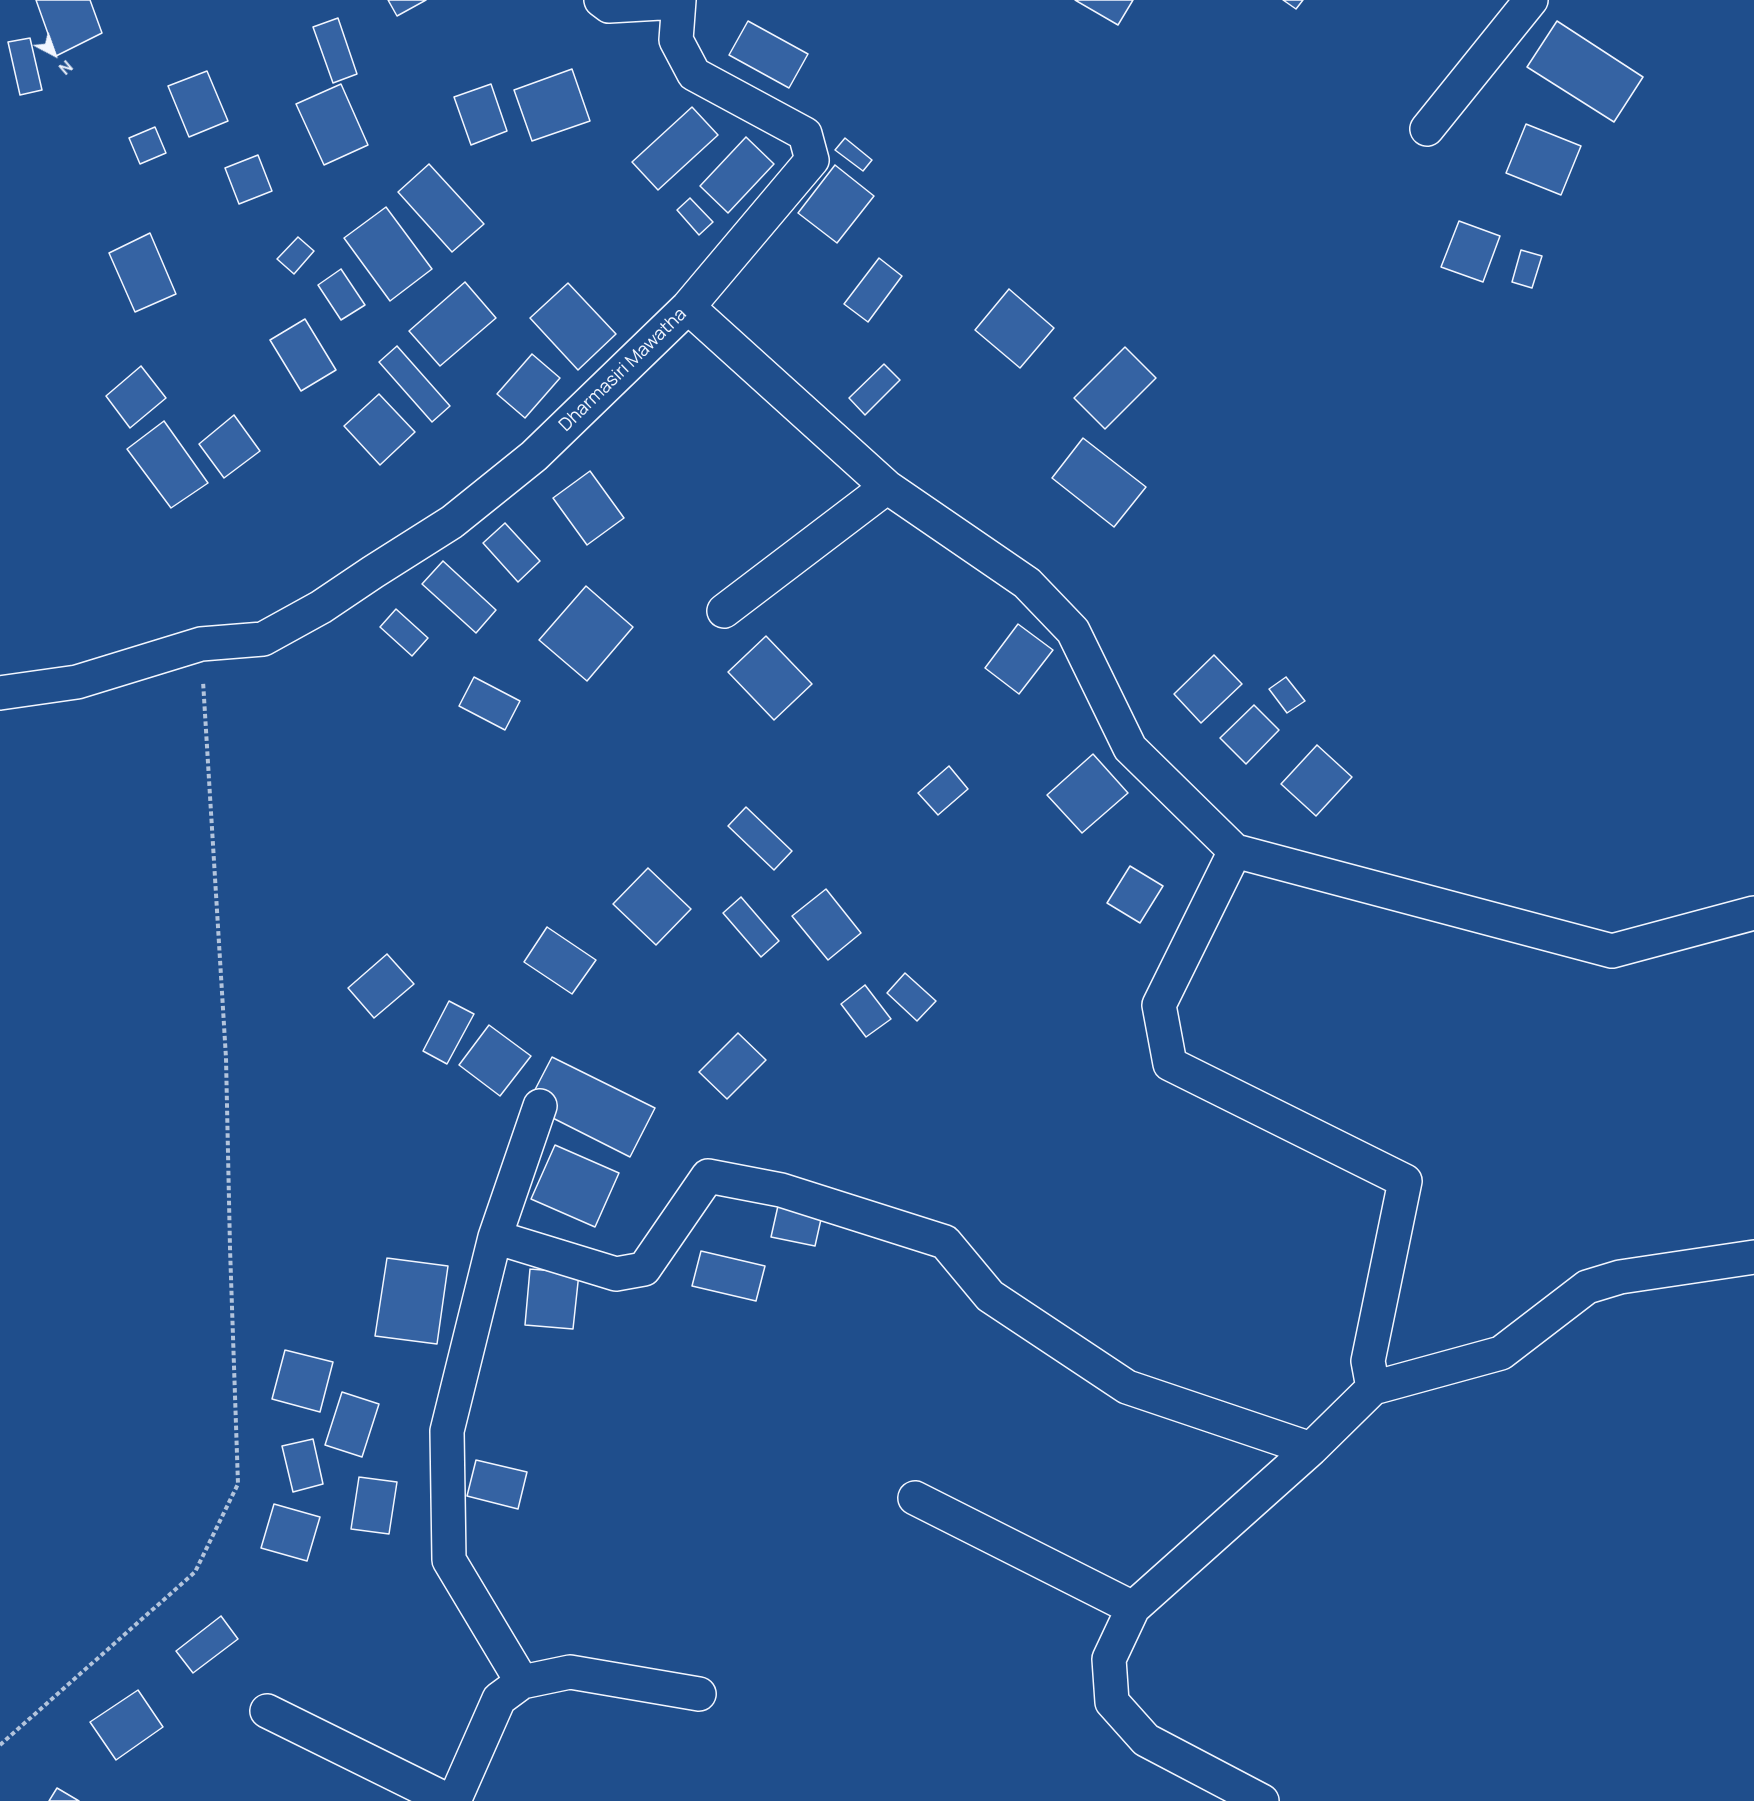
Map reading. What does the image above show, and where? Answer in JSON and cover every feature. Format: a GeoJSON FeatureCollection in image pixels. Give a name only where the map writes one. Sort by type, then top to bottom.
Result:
{"type":"FeatureCollection","features":[{"type":"Feature","properties":{"kind":"street"},"geometry":{"type":"LineString","coordinates":[[601,0],[609,6],[678,1]]}},
{"type":"Feature","properties":{"kind":"street"},"geometry":{"type":"LineString","coordinates":[[1427,129],[1531,0]]}},
{"type":"Feature","properties":{"kind":"street","name":"Dharmasiri Mawatha"},"geometry":{"type":"LineString","coordinates":[[0,693],[77,682],[201,644],[263,639],[321,607],[452,522],[534,456],[688,307],[812,160],[805,134],[694,74],[676,40],[678,1]]}},
{"type":"Feature","properties":{"kind":"street"},"geometry":{"type":"LineString","coordinates":[[688,307],[887,487],[1027,583],[1072,632],[1130,748],[1235,851],[1612,951],[1754,913]]}},
{"type":"Feature","properties":{"kind":"street"},"geometry":{"type":"LineString","coordinates":[[724,611],[887,487]]}},
{"type":"Feature","properties":{"kind":"street"},"geometry":{"type":"LineString","coordinates":[[1235,851],[1159,1005],[1170,1064],[1405,1181],[1368,1362],[1373,1388]]}},
{"type":"Feature","properties":{"kind":"street"},"geometry":{"type":"LineString","coordinates":[[522,1682],[449,1560],[447,1431],[495,1237],[540,1106]]}},
{"type":"Feature","properties":{"kind":"street"},"geometry":{"type":"LineString","coordinates":[[495,1237],[616,1274],[644,1269],[708,1176],[781,1190],[945,1242],[990,1296],[1127,1387],[1311,1449]]}},
{"type":"Feature","properties":{"kind":"street"},"geometry":{"type":"LineString","coordinates":[[1262,1801],[1146,1740],[1112,1702],[1109,1659],[1133,1608],[1311,1449],[1373,1388],[1501,1353],[1587,1287],[1620,1276],[1754,1257]]}},
{"type":"Feature","properties":{"kind":"street"},"geometry":{"type":"LineString","coordinates":[[915,1498],[1133,1608]]}},
{"type":"Feature","properties":{"kind":"street"},"geometry":{"type":"LineString","coordinates":[[454,1801],[498,1699],[522,1682],[570,1672],[699,1694]]}},
{"type":"Feature","properties":{"kind":"street"},"geometry":{"type":"LineString","coordinates":[[267,1712],[449,1801]]}},
{"type":"Feature","properties":{"kind":"path"},"geometry":{"type":"LineString","coordinates":[[0,1745],[195,1572],[238,1484],[226,1058],[201,644]]}},
{"type":"Feature","properties":{"kind":"building"},"geometry":{"type":"Polygon","coordinates":[[[36,0],[90,0],[102,33],[56,56],[36,0]]]}},
{"type":"Feature","properties":{"kind":"building"},"geometry":{"type":"Polygon","coordinates":[[[388,0],[426,0],[397,16],[388,0]]]}},
{"type":"Feature","properties":{"kind":"building"},"geometry":{"type":"Polygon","coordinates":[[[1075,0],[1133,0],[1118,25],[1075,0]]]}},
{"type":"Feature","properties":{"kind":"building"},"geometry":{"type":"Polygon","coordinates":[[[1283,0],[1303,0],[1296,9],[1283,0]]]}},
{"type":"Feature","properties":{"kind":"building"},"geometry":{"type":"Polygon","coordinates":[[[338,18],[357,74],[333,83],[313,27],[338,18]]]}},
{"type":"Feature","properties":{"kind":"building"},"geometry":{"type":"Polygon","coordinates":[[[748,21],[808,54],[789,88],[729,55],[748,21]]]}},
{"type":"Feature","properties":{"kind":"building"},"geometry":{"type":"Polygon","coordinates":[[[1557,21],[1643,77],[1614,122],[1527,67],[1557,21]]]}},
{"type":"Feature","properties":{"kind":"building"},"geometry":{"type":"Polygon","coordinates":[[[30,38],[42,90],[20,95],[8,42],[30,38]]]}},
{"type":"Feature","properties":{"kind":"building"},"geometry":{"type":"Polygon","coordinates":[[[572,69],[590,121],[532,141],[514,90],[572,69]]]}},
{"type":"Feature","properties":{"kind":"building"},"geometry":{"type":"Polygon","coordinates":[[[207,71],[228,121],[189,137],[168,86],[207,71]]]}},
{"type":"Feature","properties":{"kind":"building"},"geometry":{"type":"Polygon","coordinates":[[[341,84],[368,145],[324,165],[296,104],[341,84]]]}},
{"type":"Feature","properties":{"kind":"building"},"geometry":{"type":"Polygon","coordinates":[[[491,84],[507,131],[471,145],[454,97],[491,84]]]}},
{"type":"Feature","properties":{"kind":"building"},"geometry":{"type":"Polygon","coordinates":[[[692,107],[718,135],[658,190],[632,162],[692,107]]]}},
{"type":"Feature","properties":{"kind":"building"},"geometry":{"type":"Polygon","coordinates":[[[1526,124],[1581,146],[1561,195],[1506,173],[1526,124]]]}},
{"type":"Feature","properties":{"kind":"building"},"geometry":{"type":"Polygon","coordinates":[[[155,127],[166,153],[140,164],[129,138],[155,127]]]}},
{"type":"Feature","properties":{"kind":"building"},"geometry":{"type":"Polygon","coordinates":[[[746,137],[774,164],[728,213],[700,186],[746,137]]]}},
{"type":"Feature","properties":{"kind":"building"},"geometry":{"type":"Polygon","coordinates":[[[845,138],[872,160],[863,171],[835,150],[845,138]]]}},
{"type":"Feature","properties":{"kind":"building"},"geometry":{"type":"Polygon","coordinates":[[[258,155],[272,191],[239,204],[225,168],[258,155]]]}},
{"type":"Feature","properties":{"kind":"building"},"geometry":{"type":"Polygon","coordinates":[[[429,164],[484,224],[452,252],[398,192],[429,164]]]}},
{"type":"Feature","properties":{"kind":"building"},"geometry":{"type":"Polygon","coordinates":[[[835,165],[874,196],[837,243],[798,213],[835,165]]]}},
{"type":"Feature","properties":{"kind":"building"},"geometry":{"type":"Polygon","coordinates":[[[690,198],[713,222],[699,235],[677,210],[690,198]]]}},
{"type":"Feature","properties":{"kind":"building"},"geometry":{"type":"Polygon","coordinates":[[[386,207],[432,269],[390,301],[344,238],[386,207]]]}},
{"type":"Feature","properties":{"kind":"building"},"geometry":{"type":"Polygon","coordinates":[[[1459,221],[1500,236],[1483,282],[1441,267],[1459,221]]]}},
{"type":"Feature","properties":{"kind":"building"},"geometry":{"type":"Polygon","coordinates":[[[150,233],[176,294],[135,312],[109,253],[150,233]]]}},
{"type":"Feature","properties":{"kind":"building"},"geometry":{"type":"Polygon","coordinates":[[[298,237],[314,251],[294,274],[277,259],[298,237]]]}},
{"type":"Feature","properties":{"kind":"building"},"geometry":{"type":"Polygon","coordinates":[[[1521,250],[1542,256],[1532,288],[1512,282],[1521,250]]]}},
{"type":"Feature","properties":{"kind":"building"},"geometry":{"type":"Polygon","coordinates":[[[879,258],[902,276],[868,322],[844,304],[879,258]]]}},
{"type":"Feature","properties":{"kind":"building"},"geometry":{"type":"Polygon","coordinates":[[[341,269],[365,305],[341,320],[318,285],[341,269]]]}},
{"type":"Feature","properties":{"kind":"building"},"geometry":{"type":"Polygon","coordinates":[[[465,282],[496,318],[440,366],[409,331],[465,282]]]}},
{"type":"Feature","properties":{"kind":"building"},"geometry":{"type":"Polygon","coordinates":[[[568,283],[616,334],[578,370],[530,318],[568,283]]]}},
{"type":"Feature","properties":{"kind":"building"},"geometry":{"type":"Polygon","coordinates":[[[1009,289],[1054,328],[1020,368],[975,330],[1009,289]]]}},
{"type":"Feature","properties":{"kind":"building"},"geometry":{"type":"Polygon","coordinates":[[[305,319],[336,370],[301,391],[270,340],[305,319]]]}},
{"type":"Feature","properties":{"kind":"building"},"geometry":{"type":"Polygon","coordinates":[[[397,346],[450,406],[432,422],[379,362],[397,346]]]}},
{"type":"Feature","properties":{"kind":"building"},"geometry":{"type":"Polygon","coordinates":[[[1125,347],[1156,378],[1105,429],[1074,398],[1125,347]]]}},
{"type":"Feature","properties":{"kind":"building"},"geometry":{"type":"Polygon","coordinates":[[[532,354],[560,378],[525,418],[497,394],[532,354]]]}},
{"type":"Feature","properties":{"kind":"building"},"geometry":{"type":"Polygon","coordinates":[[[884,364],[900,380],[865,415],[849,398],[884,364]]]}},
{"type":"Feature","properties":{"kind":"building"},"geometry":{"type":"Polygon","coordinates":[[[141,366],[166,398],[130,428],[106,396],[141,366]]]}},
{"type":"Feature","properties":{"kind":"building"},"geometry":{"type":"Polygon","coordinates":[[[379,394],[415,432],[380,465],[344,426],[379,394]]]}},
{"type":"Feature","properties":{"kind":"building"},"geometry":{"type":"Polygon","coordinates":[[[234,415],[260,451],[224,478],[199,444],[234,415]]]}},
{"type":"Feature","properties":{"kind":"building"},"geometry":{"type":"Polygon","coordinates":[[[164,421],[208,483],[171,508],[127,449],[164,421]]]}},
{"type":"Feature","properties":{"kind":"building"},"geometry":{"type":"Polygon","coordinates":[[[1083,438],[1146,487],[1114,527],[1052,478],[1083,438]]]}},
{"type":"Feature","properties":{"kind":"building"},"geometry":{"type":"Polygon","coordinates":[[[590,471],[624,518],[587,545],[553,498],[590,471]]]}},
{"type":"Feature","properties":{"kind":"building"},"geometry":{"type":"Polygon","coordinates":[[[505,523],[540,561],[518,582],[483,543],[505,523]]]}},
{"type":"Feature","properties":{"kind":"building"},"geometry":{"type":"Polygon","coordinates":[[[443,561],[496,610],[476,633],[422,584],[443,561]]]}},
{"type":"Feature","properties":{"kind":"building"},"geometry":{"type":"Polygon","coordinates":[[[586,586],[633,627],[587,681],[539,640],[586,586]]]}},
{"type":"Feature","properties":{"kind":"building"},"geometry":{"type":"Polygon","coordinates":[[[396,609],[428,638],[412,656],[380,627],[396,609]]]}},
{"type":"Feature","properties":{"kind":"building"},"geometry":{"type":"Polygon","coordinates":[[[1018,624],[1053,650],[1019,694],[985,668],[1018,624]]]}},
{"type":"Feature","properties":{"kind":"building"},"geometry":{"type":"Polygon","coordinates":[[[766,636],[812,684],[774,720],[728,672],[766,636]]]}},
{"type":"Feature","properties":{"kind":"building"},"geometry":{"type":"Polygon","coordinates":[[[1214,655],[1242,684],[1201,723],[1174,694],[1214,655]]]}},
{"type":"Feature","properties":{"kind":"building"},"geometry":{"type":"Polygon","coordinates":[[[474,677],[520,701],[505,730],[459,706],[474,677]]]}},
{"type":"Feature","properties":{"kind":"building"},"geometry":{"type":"Polygon","coordinates":[[[1286,677],[1305,701],[1287,713],[1269,689],[1286,677]]]}},
{"type":"Feature","properties":{"kind":"building"},"geometry":{"type":"Polygon","coordinates":[[[1254,705],[1279,730],[1246,764],[1220,738],[1254,705]]]}},
{"type":"Feature","properties":{"kind":"building"},"geometry":{"type":"Polygon","coordinates":[[[1317,745],[1352,777],[1316,816],[1281,784],[1317,745]]]}},
{"type":"Feature","properties":{"kind":"building"},"geometry":{"type":"Polygon","coordinates":[[[1093,754],[1128,793],[1082,833],[1047,795],[1093,754]]]}},
{"type":"Feature","properties":{"kind":"building"},"geometry":{"type":"Polygon","coordinates":[[[949,766],[968,789],[938,815],[918,793],[949,766]]]}},
{"type":"Feature","properties":{"kind":"building"},"geometry":{"type":"Polygon","coordinates":[[[746,807],[792,851],[774,870],[728,826],[746,807]]]}},
{"type":"Feature","properties":{"kind":"building"},"geometry":{"type":"Polygon","coordinates":[[[1130,866],[1163,886],[1140,923],[1107,903],[1130,866]]]}},
{"type":"Feature","properties":{"kind":"building"},"geometry":{"type":"Polygon","coordinates":[[[648,868],[691,909],[656,945],[613,904],[648,868]]]}},
{"type":"Feature","properties":{"kind":"building"},"geometry":{"type":"Polygon","coordinates":[[[826,889],[861,933],[828,960],[792,916],[826,889]]]}},
{"type":"Feature","properties":{"kind":"building"},"geometry":{"type":"Polygon","coordinates":[[[741,897],[779,941],[761,957],[723,913],[741,897]]]}},
{"type":"Feature","properties":{"kind":"building"},"geometry":{"type":"Polygon","coordinates":[[[547,927],[596,960],[572,994],[524,962],[547,927]]]}},
{"type":"Feature","properties":{"kind":"building"},"geometry":{"type":"Polygon","coordinates":[[[387,954],[414,984],[374,1018],[348,988],[387,954]]]}},
{"type":"Feature","properties":{"kind":"building"},"geometry":{"type":"Polygon","coordinates":[[[905,973],[936,1001],[917,1021],[887,993],[905,973]]]}},
{"type":"Feature","properties":{"kind":"building"},"geometry":{"type":"Polygon","coordinates":[[[865,985],[891,1019],[866,1037],[841,1004],[865,985]]]}},
{"type":"Feature","properties":{"kind":"building"},"geometry":{"type":"Polygon","coordinates":[[[449,1001],[474,1014],[447,1064],[423,1051],[449,1001]]]}},
{"type":"Feature","properties":{"kind":"building"},"geometry":{"type":"Polygon","coordinates":[[[489,1025],[531,1056],[500,1096],[459,1065],[489,1025]]]}},
{"type":"Feature","properties":{"kind":"building"},"geometry":{"type":"Polygon","coordinates":[[[738,1033],[766,1060],[727,1099],[699,1072],[738,1033]]]}},
{"type":"Feature","properties":{"kind":"building"},"geometry":{"type":"Polygon","coordinates":[[[552,1057],[655,1108],[630,1157],[527,1105],[552,1057]]]}},
{"type":"Feature","properties":{"kind":"building"},"geometry":{"type":"Polygon","coordinates":[[[555,1145],[619,1173],[595,1227],[531,1199],[555,1145]]]}},
{"type":"Feature","properties":{"kind":"building"},"geometry":{"type":"Polygon","coordinates":[[[784,1179],[828,1188],[815,1246],[771,1237],[784,1179]]]}},
{"type":"Feature","properties":{"kind":"building"},"geometry":{"type":"Polygon","coordinates":[[[701,1251],[765,1266],[756,1301],[692,1286],[701,1251]]]}},
{"type":"Feature","properties":{"kind":"building"},"geometry":{"type":"Polygon","coordinates":[[[387,1258],[448,1266],[437,1344],[375,1336],[387,1258]]]}},
{"type":"Feature","properties":{"kind":"building"},"geometry":{"type":"Polygon","coordinates":[[[530,1269],[579,1273],[573,1329],[525,1325],[530,1269]]]}},
{"type":"Feature","properties":{"kind":"building"},"geometry":{"type":"Polygon","coordinates":[[[285,1350],[333,1362],[320,1412],[272,1399],[285,1350]]]}},
{"type":"Feature","properties":{"kind":"building"},"geometry":{"type":"Polygon","coordinates":[[[342,1392],[379,1404],[362,1457],[325,1445],[342,1392]]]}},
{"type":"Feature","properties":{"kind":"building"},"geometry":{"type":"Polygon","coordinates":[[[313,1439],[323,1484],[293,1492],[282,1446],[313,1439]]]}},
{"type":"Feature","properties":{"kind":"building"},"geometry":{"type":"Polygon","coordinates":[[[476,1460],[527,1472],[518,1509],[467,1496],[476,1460]]]}},
{"type":"Feature","properties":{"kind":"building"},"geometry":{"type":"Polygon","coordinates":[[[359,1477],[397,1482],[389,1534],[351,1529],[359,1477]]]}},
{"type":"Feature","properties":{"kind":"building"},"geometry":{"type":"Polygon","coordinates":[[[274,1504],[320,1517],[307,1561],[261,1548],[274,1504]]]}},
{"type":"Feature","properties":{"kind":"building"},"geometry":{"type":"Polygon","coordinates":[[[221,1616],[238,1639],[193,1673],[176,1651],[221,1616]]]}},
{"type":"Feature","properties":{"kind":"building"},"geometry":{"type":"Polygon","coordinates":[[[138,1690],[163,1727],[116,1760],[90,1722],[138,1690]]]}},
{"type":"Feature","properties":{"kind":"building"},"geometry":{"type":"Polygon","coordinates":[[[57,1788],[79,1801],[49,1801],[57,1788]]]}}]}
